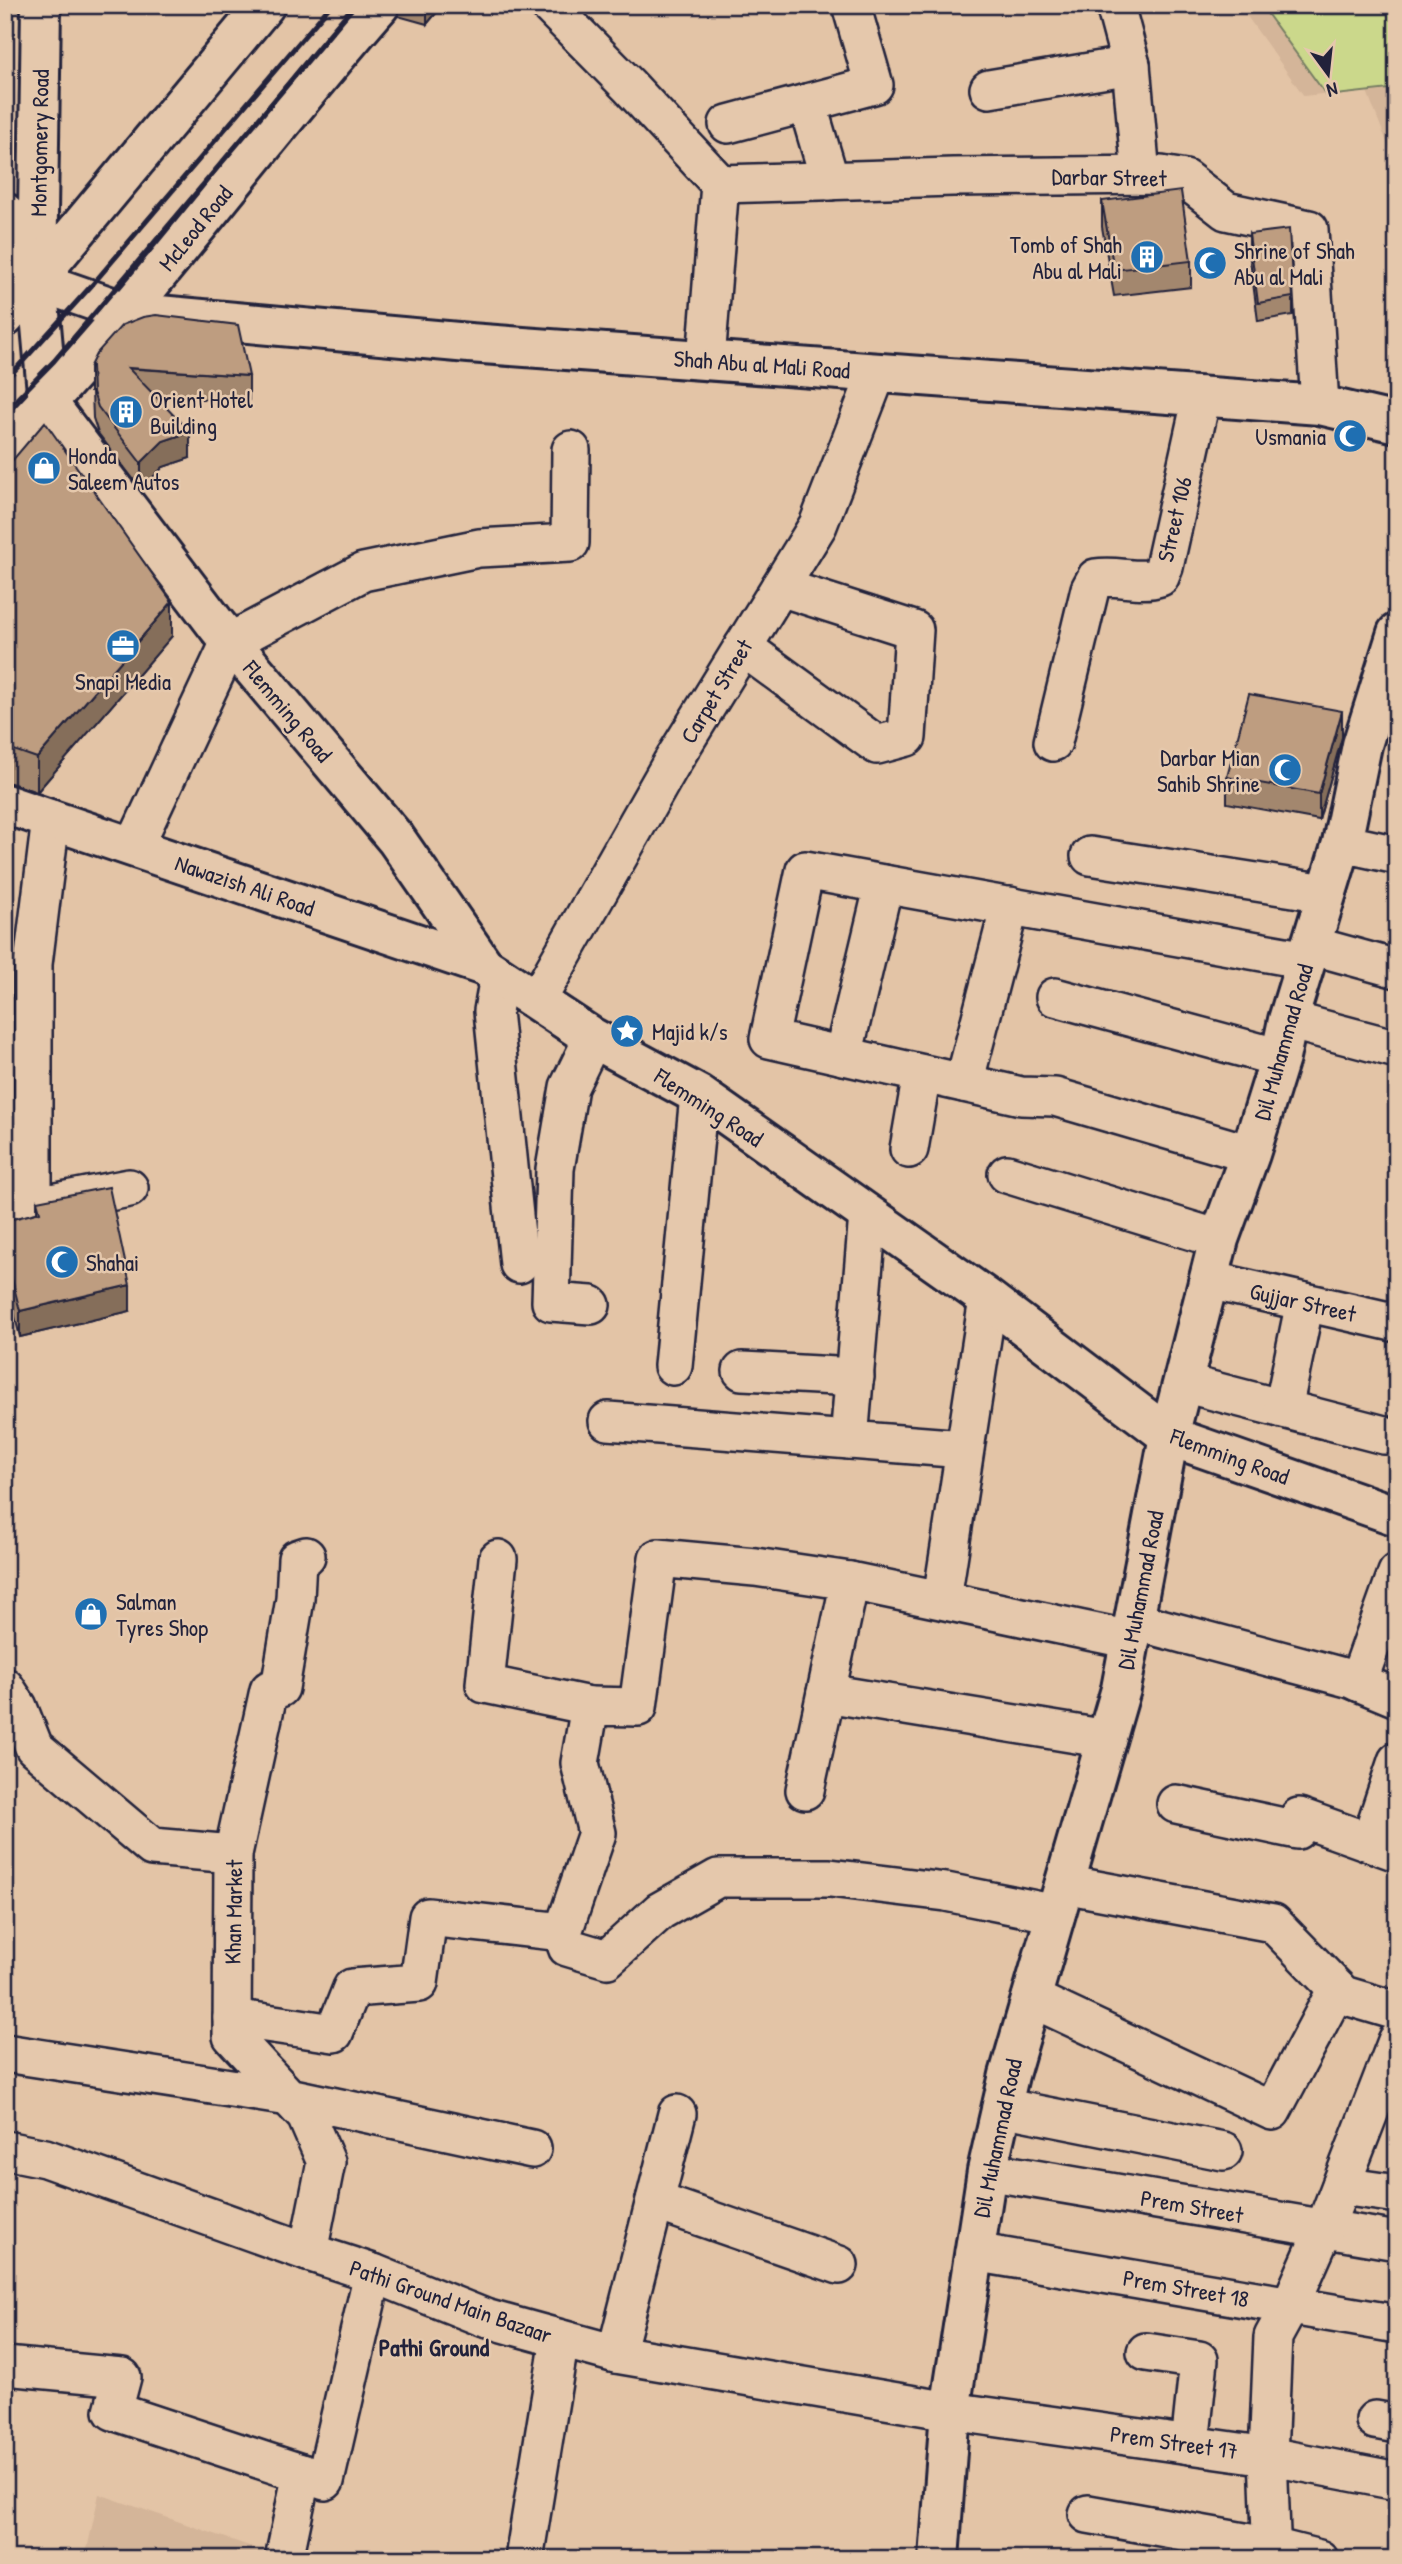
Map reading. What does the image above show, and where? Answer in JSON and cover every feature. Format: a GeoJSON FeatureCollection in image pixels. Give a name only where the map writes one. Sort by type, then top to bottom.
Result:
{"type":"FeatureCollection","features":[{"type":"Feature","properties":{"kind":"street","name":"Montgomery Road"},"geometry":{"type":"LineString","coordinates":[[37,281],[41,5]]}},
{"type":"Feature","properties":{"kind":"street"},"geometry":{"type":"LineString","coordinates":[[5,317],[265,5]]}},
{"type":"Feature","properties":{"kind":"street","name":"McLeod Road"},"geometry":{"type":"LineString","coordinates":[[5,446],[48,402],[126,312],[380,5]]}},
{"type":"Feature","properties":{"kind":"street"},"geometry":{"type":"LineString","coordinates":[[549,5],[720,184],[706,360]]}},
{"type":"Feature","properties":{"kind":"street"},"geometry":{"type":"LineString","coordinates":[[728,124],[874,85],[851,5]]}},
{"type":"Feature","properties":{"kind":"street"},"geometry":{"type":"LineString","coordinates":[[1115,5],[1131,65],[1141,175]]}},
{"type":"Feature","properties":{"kind":"street"},"geometry":{"type":"LineString","coordinates":[[989,89],[1131,65]]}},
{"type":"Feature","properties":{"kind":"street"},"geometry":{"type":"LineString","coordinates":[[807,103],[830,181]]}},
{"type":"Feature","properties":{"kind":"street","name":"Darbar Street"},"geometry":{"type":"LineString","coordinates":[[720,184],[1141,175],[1185,179],[1226,211],[1309,229],[1320,405]]}},
{"type":"Feature","properties":{"kind":"street"},"geometry":{"type":"LineString","coordinates":[[5,213],[37,281],[48,402]]}},
{"type":"Feature","properties":{"kind":"street","name":"Shah Abu al Mali Road"},"geometry":{"type":"LineString","coordinates":[[37,281],[126,312],[469,343],[1320,405],[1397,422]]}},
{"type":"Feature","properties":{"kind":"street","name":"Carpet Street"},"geometry":{"type":"LineString","coordinates":[[537,1000],[671,764],[818,525],[877,373]]}},
{"type":"Feature","properties":{"kind":"street","name":"Street 106"},"geometry":{"type":"LineString","coordinates":[[1053,742],[1090,589],[1096,578],[1108,576],[1150,580],[1160,577],[1164,568],[1202,396]]}},
{"type":"Feature","properties":{"kind":"street","name":"Flemming Road"},"geometry":{"type":"LineString","coordinates":[[48,402],[230,642],[396,839],[493,972],[593,1038],[699,1095],[988,1298],[1169,1436],[1397,1516]]}},
{"type":"Feature","properties":{"kind":"street"},"geometry":{"type":"LineString","coordinates":[[134,847],[230,642],[363,572],[479,548],[570,543],[571,450]]}},
{"type":"Feature","properties":{"kind":"street"},"geometry":{"type":"LineString","coordinates":[[743,647],[877,746],[907,737],[914,630],[780,587]]}},
{"type":"Feature","properties":{"kind":"street","name":"Dil Muhammad Road"},"geometry":{"type":"LineString","coordinates":[[939,2559],[950,2411],[987,2171],[1001,2106],[1121,1689],[1169,1436],[1219,1239],[1250,1154],[1280,1058],[1288,1020],[1342,843],[1362,745],[1397,633]]}},
{"type":"Feature","properties":{"kind":"street","name":"Nawazish Ali Road"},"geometry":{"type":"LineString","coordinates":[[5,804],[493,972]]}},
{"type":"Feature","properties":{"kind":"street"},"geometry":{"type":"LineString","coordinates":[[51,819],[33,964],[19,1209],[129,1188]]}},
{"type":"Feature","properties":{"kind":"street"},"geometry":{"type":"LineString","coordinates":[[1342,843],[1397,855]]}},
{"type":"Feature","properties":{"kind":"street"},"geometry":{"type":"LineString","coordinates":[[1090,856],[1326,893]]}},
{"type":"Feature","properties":{"kind":"street"},"geometry":{"type":"LineString","coordinates":[[1250,1154],[1055,1097],[1021,1096],[769,1039],[805,870],[1397,968]]}},
{"type":"Feature","properties":{"kind":"street"},"geometry":{"type":"LineString","coordinates":[[843,1056],[884,884]]}},
{"type":"Feature","properties":{"kind":"street"},"geometry":{"type":"LineString","coordinates":[[964,1083],[1010,906]]}},
{"type":"Feature","properties":{"kind":"street"},"geometry":{"type":"LineString","coordinates":[[493,972],[497,988],[493,1011],[519,1264]]}},
{"type":"Feature","properties":{"kind":"street"},"geometry":{"type":"LineString","coordinates":[[1055,997],[1280,1058]]}},
{"type":"Feature","properties":{"kind":"street"},"geometry":{"type":"LineString","coordinates":[[1288,1020],[1397,1049]]}},
{"type":"Feature","properties":{"kind":"street"},"geometry":{"type":"LineString","coordinates":[[591,1305],[551,1302],[555,1169],[569,1087],[593,1038]]}},
{"type":"Feature","properties":{"kind":"street"},"geometry":{"type":"LineString","coordinates":[[909,1149],[922,1074]]}},
{"type":"Feature","properties":{"kind":"street"},"geometry":{"type":"LineString","coordinates":[[673,1366],[699,1095]]}},
{"type":"Feature","properties":{"kind":"street"},"geometry":{"type":"LineString","coordinates":[[1007,1174],[1219,1239]]}},
{"type":"Feature","properties":{"kind":"street"},"geometry":{"type":"LineString","coordinates":[[849,1440],[868,1215]]}},
{"type":"Feature","properties":{"kind":"street","name":"Gujjar Street"},"geometry":{"type":"LineString","coordinates":[[1209,1280],[1397,1323]]}},
{"type":"Feature","properties":{"kind":"street"},"geometry":{"type":"LineString","coordinates":[[942,1599],[988,1298]]}},
{"type":"Feature","properties":{"kind":"street"},"geometry":{"type":"LineString","coordinates":[[1283,1409],[1305,1302]]}},
{"type":"Feature","properties":{"kind":"street"},"geometry":{"type":"LineString","coordinates":[[742,1371],[855,1377]]}},
{"type":"Feature","properties":{"kind":"street"},"geometry":{"type":"LineString","coordinates":[[1182,1383],[1384,1435]]}},
{"type":"Feature","properties":{"kind":"street"},"geometry":{"type":"LineString","coordinates":[[608,1421],[964,1449]]}},
{"type":"Feature","properties":{"kind":"street","name":"Khan Market"},"geometry":{"type":"LineString","coordinates":[[306,1556],[297,1559],[295,1599],[280,1688],[269,1690],[233,1854],[232,2036],[306,2116],[327,2162],[308,2252]]}},
{"type":"Feature","properties":{"kind":"street"},"geometry":{"type":"LineString","coordinates":[[498,1559],[485,1684],[590,1706],[638,1707],[658,1558],[755,1567],[850,1581],[1133,1631],[1358,1682],[1397,1698]]}},
{"type":"Feature","properties":{"kind":"street"},"geometry":{"type":"LineString","coordinates":[[1358,1682],[1397,1573]]}},
{"type":"Feature","properties":{"kind":"street"},"geometry":{"type":"LineString","coordinates":[[805,1790],[850,1581]]}},
{"type":"Feature","properties":{"kind":"street"},"geometry":{"type":"LineString","coordinates":[[5,1687],[18,1707],[34,1747],[152,1847],[233,1854]]}},
{"type":"Feature","properties":{"kind":"street"},"geometry":{"type":"LineString","coordinates":[[826,1693],[1107,1739]]}},
{"type":"Feature","properties":{"kind":"street"},"geometry":{"type":"LineString","coordinates":[[590,1706],[580,1763],[597,1833],[563,1932],[567,1947],[607,1959],[660,1911],[718,1878],[830,1878],[946,1892],[1060,1899],[1273,1923],[1343,1995],[1397,2011]]}},
{"type":"Feature","properties":{"kind":"street"},"geometry":{"type":"LineString","coordinates":[[1176,1804],[1297,1830],[1299,1817],[1384,1847],[1397,1761]]}},
{"type":"Feature","properties":{"kind":"street"},"geometry":{"type":"LineString","coordinates":[[232,2018],[334,2034],[352,1989],[419,1983],[428,1917],[563,1932]]}},
{"type":"Feature","properties":{"kind":"street"},"geometry":{"type":"LineString","coordinates":[[1031,1998],[1272,2111],[1337,1989]]}},
{"type":"Feature","properties":{"kind":"street"},"geometry":{"type":"LineString","coordinates":[[1272,2553],[1268,2456],[1273,2337],[1290,2306],[1324,2229],[1397,2041]]}},
{"type":"Feature","properties":{"kind":"street"},"geometry":{"type":"LineString","coordinates":[[5,2053],[289,2097],[532,2148]]}},
{"type":"Feature","properties":{"kind":"street"},"geometry":{"type":"LineString","coordinates":[[1001,2106],[1223,2151]]}},
{"type":"Feature","properties":{"kind":"street"},"geometry":{"type":"LineString","coordinates":[[616,2354],[677,2114]]}},
{"type":"Feature","properties":{"kind":"street","name":"Pathi Ground Main Bazaar"},"geometry":{"type":"LineString","coordinates":[[5,2150],[46,2158],[373,2273],[485,2318],[560,2339],[616,2354],[950,2411]]}},
{"type":"Feature","properties":{"kind":"street","name":"Prem Street"},"geometry":{"type":"LineString","coordinates":[[987,2171],[1397,2241]]}},
{"type":"Feature","properties":{"kind":"street"},"geometry":{"type":"LineString","coordinates":[[1341,2186],[1397,2194]]}},
{"type":"Feature","properties":{"kind":"street"},"geometry":{"type":"LineString","coordinates":[[655,2201],[839,2265]]}},
{"type":"Feature","properties":{"kind":"street","name":"Prem Street 18"},"geometry":{"type":"LineString","coordinates":[[974,2252],[1397,2324]]}},
{"type":"Feature","properties":{"kind":"street"},"geometry":{"type":"LineString","coordinates":[[5,2366],[122,2377],[113,2411],[325,2480],[373,2273]]}},
{"type":"Feature","properties":{"kind":"street"},"geometry":{"type":"LineString","coordinates":[[524,2559],[560,2339]]}},
{"type":"Feature","properties":{"kind":"street"},"geometry":{"type":"LineString","coordinates":[[1146,2352],[1199,2360],[1190,2445]]}},
{"type":"Feature","properties":{"kind":"street","name":"Prem Street 17"},"geometry":{"type":"LineString","coordinates":[[950,2411],[1268,2456],[1397,2481]]}},
{"type":"Feature","properties":{"kind":"street"},"geometry":{"type":"LineString","coordinates":[[284,2559],[302,2473]]}},
{"type":"Feature","properties":{"kind":"street"},"geometry":{"type":"LineString","coordinates":[[1088,2514],[1272,2553],[1319,2559]]}},
{"type":"Feature","properties":{"kind":"shaded area"},"geometry":{"type":"Polygon","coordinates":[[[1239,5],[1397,5],[1397,168],[1366,89],[1304,96],[1239,5]]]}},
{"type":"Feature","properties":{"kind":"shaded area"},"geometry":{"type":"Polygon","coordinates":[[[99,2494],[284,2558],[284,2559],[85,2559],[99,2494]]]}},
{"type":"Feature","properties":{"kind":"green space"},"geometry":{"type":"Polygon","coordinates":[[[1261,5],[1397,5],[1397,126],[1391,126],[1389,89],[1327,96],[1261,5]]]}},
{"type":"Feature","properties":{"kind":"building","name":"Tomb of Shah Abu al Mali"},"geometry":{"type":"Polygon","coordinates":[[[1181,191],[1191,261],[1114,270],[1102,201],[1181,191]]]}},
{"type":"Feature","properties":{"kind":"building"},"geometry":{"type":"Polygon","coordinates":[[[1289,229],[1293,297],[1258,303],[1249,234],[1289,229]]]}},
{"type":"Feature","properties":{"kind":"building"},"geometry":{"type":"Polygon","coordinates":[[[156,315],[238,325],[249,376],[128,368],[190,432],[163,441],[141,463],[98,407],[90,366],[96,354],[122,325],[156,315]]]}},
{"type":"Feature","properties":{"kind":"building"},"geometry":{"type":"Polygon","coordinates":[[[45,422],[172,602],[37,758],[5,749],[5,469],[45,422]]]}},
{"type":"Feature","properties":{"kind":"building","name":"Darbar Mian Sahib Shrine"},"geometry":{"type":"Polygon","coordinates":[[[1249,694],[1342,711],[1319,794],[1227,777],[1249,694]]]}},
{"type":"Feature","properties":{"kind":"building","name":"Shahai"},"geometry":{"type":"Polygon","coordinates":[[[109,1187],[130,1285],[20,1311],[5,1251],[5,1221],[40,1212],[37,1201],[109,1187]]]}},
{"type":"Feature","properties":{"kind":"railway"},"geometry":{"type":"LineString","coordinates":[[5,381],[92,285],[331,5]]}},
{"type":"Feature","properties":{"kind":"railway"},"geometry":{"type":"LineString","coordinates":[[5,411],[54,361],[355,5]]}},
{"type":"Feature","properties":{"kind":"place","name":"Tomb of Shah Abu al Mali"},"geometry":{"type":"Point","coordinates":[1147,257]}},
{"type":"Feature","properties":{"kind":"place","name":"Shrine of Shah Abu al Mali"},"geometry":{"type":"Point","coordinates":[1210,263]}},
{"type":"Feature","properties":{"kind":"place","name":"Orient Hotel Building"},"geometry":{"type":"Point","coordinates":[126,412]}},
{"type":"Feature","properties":{"kind":"place","name":"Usmania"},"geometry":{"type":"Point","coordinates":[1350,436]}},
{"type":"Feature","properties":{"kind":"place","name":"Honda Saleem Autos"},"geometry":{"type":"Point","coordinates":[44,468]}},
{"type":"Feature","properties":{"kind":"place","name":"Snapi Media"},"geometry":{"type":"Point","coordinates":[123,646]}},
{"type":"Feature","properties":{"kind":"place","name":"Darbar Mian Sahib Shrine"},"geometry":{"type":"Point","coordinates":[1285,770]}},
{"type":"Feature","properties":{"kind":"place","name":"Majid k/s"},"geometry":{"type":"Point","coordinates":[627,1031]}},
{"type":"Feature","properties":{"kind":"place","name":"Shahai"},"geometry":{"type":"Point","coordinates":[62,1262]}},
{"type":"Feature","properties":{"kind":"place","name":"Salman Tyres Shop"},"geometry":{"type":"Point","coordinates":[91,1614]}},
{"type":"Feature","properties":{"kind":"district","name":"Pathi Ground"},"geometry":{"type":"Point","coordinates":[434,2347]}}]}
